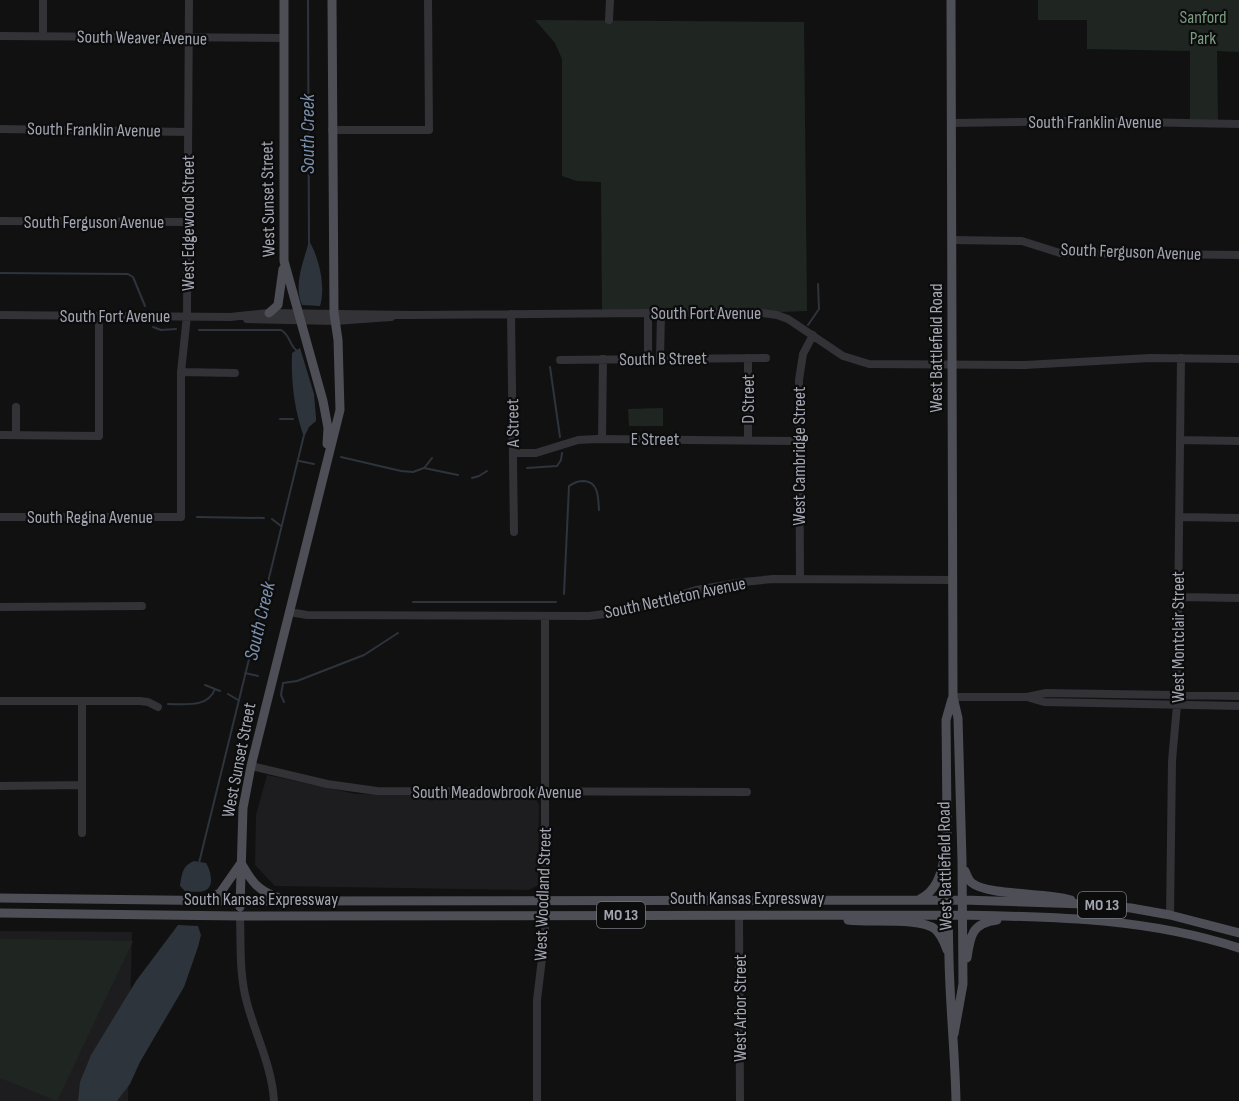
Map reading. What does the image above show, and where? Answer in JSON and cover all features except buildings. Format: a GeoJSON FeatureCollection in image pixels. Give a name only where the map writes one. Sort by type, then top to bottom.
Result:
{"type":"FeatureCollection","features":[{"type":"Feature","properties":{"kind":"main road","name":"West Sunset Street"},"geometry":{"type":"LineString","coordinates":[[284,0],[284,261],[328,428],[326,464]]}},
{"type":"Feature","properties":{"kind":"main road","name":"West Sunset Street"},"geometry":{"type":"LineString","coordinates":[[240,915],[243,808],[251,766],[340,410],[338,340],[334,317],[332,0]]}},
{"type":"Feature","properties":{"kind":"main road","name":"West Battlefield Road"},"geometry":{"type":"LineString","coordinates":[[951,0],[953,697],[958,718],[963,900],[963,984],[954,1034]]}},
{"type":"Feature","properties":{"kind":"main road"},"geometry":{"type":"LineString","coordinates":[[269,313],[276,309],[279,300],[284,261]]}},
{"type":"Feature","properties":{"kind":"main road","name":"West Battlefield Road"},"geometry":{"type":"LineString","coordinates":[[953,697],[946,720],[949,960],[956,1101]]}},
{"type":"Feature","properties":{"kind":"main road"},"geometry":{"type":"LineString","coordinates":[[917,900],[931,891],[939,878],[945,856],[948,824]]}},
{"type":"Feature","properties":{"kind":"main road"},"geometry":{"type":"LineString","coordinates":[[962,860],[969,879],[981,887],[1003,892],[1056,896],[1084,904]]}},
{"type":"Feature","properties":{"kind":"main road"},"geometry":{"type":"LineString","coordinates":[[204,901],[219,893],[231,880],[241,863],[256,886],[285,901]]}},
{"type":"Feature","properties":{"kind":"main road","name":"South Kansas Expressway"},"geometry":{"type":"LineString","coordinates":[[0,898],[204,901],[963,900],[1131,908],[1170,915],[1239,933]]}},
{"type":"Feature","properties":{"kind":"main road","name":"South Kansas Expressway"},"geometry":{"type":"LineString","coordinates":[[0,913],[545,916],[822,914],[1059,917],[1139,924],[1239,948]]}},
{"type":"Feature","properties":{"kind":"main road"},"geometry":{"type":"LineString","coordinates":[[822,914],[853,920],[928,925],[942,937],[949,960]]}},
{"type":"Feature","properties":{"kind":"main road"},"geometry":{"type":"LineString","coordinates":[[963,984],[971,938],[978,926],[998,920],[1059,917]]}},
{"type":"Feature","properties":{"kind":"street"},"geometry":{"type":"LineString","coordinates":[[43,0],[43,37]]}},
{"type":"Feature","properties":{"kind":"street","name":"West Edgewood Street"},"geometry":{"type":"LineString","coordinates":[[181,517],[181,372],[187,316],[189,0]]}},
{"type":"Feature","properties":{"kind":"street"},"geometry":{"type":"LineString","coordinates":[[332,130],[429,130],[428,0]]}},
{"type":"Feature","properties":{"kind":"street"},"geometry":{"type":"LineString","coordinates":[[609,20],[610,0]]}},
{"type":"Feature","properties":{"kind":"street","name":"South Weaver Avenue"},"geometry":{"type":"LineString","coordinates":[[0,36],[284,38]]}},
{"type":"Feature","properties":{"kind":"street","name":"South Franklin Avenue"},"geometry":{"type":"LineString","coordinates":[[952,123],[1076,121],[1239,124]]}},
{"type":"Feature","properties":{"kind":"street","name":"South Franklin Avenue"},"geometry":{"type":"LineString","coordinates":[[0,129],[188,132]]}},
{"type":"Feature","properties":{"kind":"street","name":"South Ferguson Avenue"},"geometry":{"type":"LineString","coordinates":[[0,221],[187,222]]}},
{"type":"Feature","properties":{"kind":"street","name":"South Ferguson Avenue"},"geometry":{"type":"LineString","coordinates":[[952,240],[1022,241],[1060,253],[1239,255]]}},
{"type":"Feature","properties":{"kind":"street","name":"South Fort Avenue"},"geometry":{"type":"LineString","coordinates":[[230,317],[269,313],[298,317]]}},
{"type":"Feature","properties":{"kind":"street"},"geometry":{"type":"LineString","coordinates":[[648,313],[648,360]]}},
{"type":"Feature","properties":{"kind":"street"},"geometry":{"type":"LineString","coordinates":[[660,359],[661,313]]}},
{"type":"Feature","properties":{"kind":"street","name":"South Fort Avenue"},"geometry":{"type":"LineString","coordinates":[[0,315],[375,319],[412,315],[766,313],[788,319],[843,356],[861,362],[1025,364],[1181,358],[1239,359]]}},
{"type":"Feature","properties":{"kind":"street","name":"A Street"},"geometry":{"type":"LineString","coordinates":[[511,314],[514,532]]}},
{"type":"Feature","properties":{"kind":"street"},"geometry":{"type":"LineString","coordinates":[[0,435],[99,436],[99,316]]}},
{"type":"Feature","properties":{"kind":"street","name":"West Cambridge Street"},"geometry":{"type":"LineString","coordinates":[[800,579],[800,366],[802,354],[813,335]]}},
{"type":"Feature","properties":{"kind":"street","name":"D Street"},"geometry":{"type":"LineString","coordinates":[[748,358],[748,440]]}},
{"type":"Feature","properties":{"kind":"street","name":"South B Street"},"geometry":{"type":"LineString","coordinates":[[561,360],[766,358]]}},
{"type":"Feature","properties":{"kind":"street","name":"West Montclair Street"},"geometry":{"type":"LineString","coordinates":[[1170,915],[1172,761],[1177,705],[1181,358]]}},
{"type":"Feature","properties":{"kind":"street"},"geometry":{"type":"LineString","coordinates":[[602,439],[603,359]]}},
{"type":"Feature","properties":{"kind":"street"},"geometry":{"type":"LineString","coordinates":[[181,372],[235,373]]}},
{"type":"Feature","properties":{"kind":"street"},"geometry":{"type":"LineString","coordinates":[[16,407],[16,435]]}},
{"type":"Feature","properties":{"kind":"street","name":"E Street"},"geometry":{"type":"LineString","coordinates":[[513,453],[536,453],[578,440],[799,441]]}},
{"type":"Feature","properties":{"kind":"street"},"geometry":{"type":"LineString","coordinates":[[1180,440],[1239,441]]}},
{"type":"Feature","properties":{"kind":"street","name":"South Regina Avenue"},"geometry":{"type":"LineString","coordinates":[[0,517],[181,517]]}},
{"type":"Feature","properties":{"kind":"street"},"geometry":{"type":"LineString","coordinates":[[1179,517],[1239,518]]}},
{"type":"Feature","properties":{"kind":"street","name":"South Nettleton Avenue"},"geometry":{"type":"LineString","coordinates":[[289,612],[307,615],[574,616],[612,613],[643,607],[696,590],[757,580],[952,580]]}},
{"type":"Feature","properties":{"kind":"street"},"geometry":{"type":"LineString","coordinates":[[1178,597],[1239,598]]}},
{"type":"Feature","properties":{"kind":"street"},"geometry":{"type":"LineString","coordinates":[[0,607],[142,606]]}},
{"type":"Feature","properties":{"kind":"street","name":"West Woodland Street"},"geometry":{"type":"LineString","coordinates":[[537,1101],[537,1000],[544,946],[545,916],[545,616]]}},
{"type":"Feature","properties":{"kind":"street"},"geometry":{"type":"LineString","coordinates":[[953,697],[1027,697],[1046,693],[1239,696]]}},
{"type":"Feature","properties":{"kind":"street"},"geometry":{"type":"LineString","coordinates":[[1027,697],[1044,702],[1239,706]]}},
{"type":"Feature","properties":{"kind":"street"},"geometry":{"type":"LineString","coordinates":[[0,700],[140,701],[158,707]]}},
{"type":"Feature","properties":{"kind":"street"},"geometry":{"type":"LineString","coordinates":[[82,701],[82,833]]}},
{"type":"Feature","properties":{"kind":"street","name":"South Meadowbrook Avenue"},"geometry":{"type":"LineString","coordinates":[[251,766],[327,784],[365,790],[747,792]]}},
{"type":"Feature","properties":{"kind":"street"},"geometry":{"type":"LineString","coordinates":[[0,786],[82,785]]}},
{"type":"Feature","properties":{"kind":"street","name":"West Sunset Street"},"geometry":{"type":"LineString","coordinates":[[240,915],[242,980],[247,1003],[269,1070],[274,1101]]}},
{"type":"Feature","properties":{"kind":"street","name":"West Arbor Street"},"geometry":{"type":"LineString","coordinates":[[739,915],[740,1101]]}},
{"type":"Feature","properties":{"kind":"shaded area"},"geometry":{"type":"Polygon","coordinates":[[[309,241],[316,255],[320,272],[322,298],[320,306],[302,305],[300,297],[300,273],[309,241]]]}},
{"type":"Feature","properties":{"kind":"shaded area"},"geometry":{"type":"Polygon","coordinates":[[[300,348],[314,394],[316,418],[304,437],[296,406],[292,374],[292,353],[300,348]]]}},
{"type":"Feature","properties":{"kind":"shaded area"},"geometry":{"type":"Polygon","coordinates":[[[267,775],[356,794],[535,797],[539,805],[538,885],[529,890],[275,886],[255,865],[256,815],[267,775]]]}},
{"type":"Feature","properties":{"kind":"shaded area"},"geometry":{"type":"Polygon","coordinates":[[[194,861],[206,863],[210,873],[210,885],[204,891],[186,892],[180,886],[182,874],[187,865],[194,861]]]}},
{"type":"Feature","properties":{"kind":"shaded area"},"geometry":{"type":"Polygon","coordinates":[[[178,925],[198,926],[201,935],[198,947],[184,987],[140,1062],[130,1084],[117,1101],[78,1101],[80,1082],[91,1055],[136,981],[178,925]]]}},
{"type":"Feature","properties":{"kind":"shaded area"},"geometry":{"type":"Polygon","coordinates":[[[0,931],[132,932],[128,1101],[0,1101],[0,931]]]}},
{"type":"Feature","properties":{"kind":"green space","name":"Sanford Park"},"geometry":{"type":"Polygon","coordinates":[[[1038,0],[1239,0],[1239,52],[1217,51],[1218,120],[1190,120],[1190,51],[1087,49],[1087,20],[1038,20],[1038,0]]]}},
{"type":"Feature","properties":{"kind":"green space"},"geometry":{"type":"Polygon","coordinates":[[[535,20],[804,22],[807,311],[602,310],[601,182],[577,181],[562,176],[562,59],[555,43],[535,20]]]}},
{"type":"Feature","properties":{"kind":"green space"},"geometry":{"type":"Polygon","coordinates":[[[663,408],[663,426],[629,426],[628,409],[663,408]]]}},
{"type":"Feature","properties":{"kind":"green space"},"geometry":{"type":"Polygon","coordinates":[[[0,939],[133,941],[57,1101],[0,1078],[0,939]]]}},
{"type":"Feature","properties":{"kind":"waterway","name":"South Creek"},"geometry":{"type":"LineString","coordinates":[[308,0],[309,243]]}},
{"type":"Feature","properties":{"kind":"waterway"},"geometry":{"type":"LineString","coordinates":[[0,273],[128,274],[133,277],[145,306]]}},
{"type":"Feature","properties":{"kind":"waterway"},"geometry":{"type":"LineString","coordinates":[[808,325],[819,309],[818,284]]}},
{"type":"Feature","properties":{"kind":"waterway"},"geometry":{"type":"LineString","coordinates":[[153,327],[161,330],[176,329]]}},
{"type":"Feature","properties":{"kind":"waterway"},"geometry":{"type":"LineString","coordinates":[[199,330],[281,330],[296,350]]}},
{"type":"Feature","properties":{"kind":"waterway"},"geometry":{"type":"LineString","coordinates":[[550,367],[560,437]]}},
{"type":"Feature","properties":{"kind":"waterway"},"geometry":{"type":"LineString","coordinates":[[280,419],[293,419]]}},
{"type":"Feature","properties":{"kind":"waterway","name":"South Creek"},"geometry":{"type":"LineString","coordinates":[[199,863],[304,435]]}},
{"type":"Feature","properties":{"kind":"waterway"},"geometry":{"type":"LineString","coordinates":[[527,468],[557,466],[562,453]]}},
{"type":"Feature","properties":{"kind":"waterway"},"geometry":{"type":"LineString","coordinates":[[341,457],[401,471],[413,472],[424,468],[458,475]]}},
{"type":"Feature","properties":{"kind":"waterway"},"geometry":{"type":"LineString","coordinates":[[425,467],[432,458]]}},
{"type":"Feature","properties":{"kind":"waterway"},"geometry":{"type":"LineString","coordinates":[[299,461],[314,464]]}},
{"type":"Feature","properties":{"kind":"waterway"},"geometry":{"type":"LineString","coordinates":[[472,478],[487,471]]}},
{"type":"Feature","properties":{"kind":"waterway"},"geometry":{"type":"LineString","coordinates":[[564,594],[569,486],[582,481],[593,484],[597,491],[599,510]]}},
{"type":"Feature","properties":{"kind":"waterway"},"geometry":{"type":"LineString","coordinates":[[197,517],[264,518]]}},
{"type":"Feature","properties":{"kind":"waterway"},"geometry":{"type":"LineString","coordinates":[[272,519],[281,526]]}},
{"type":"Feature","properties":{"kind":"waterway"},"geometry":{"type":"LineString","coordinates":[[413,602],[556,602]]}},
{"type":"Feature","properties":{"kind":"waterway"},"geometry":{"type":"LineString","coordinates":[[284,702],[281,695],[283,683],[297,681],[364,655],[398,633]]}},
{"type":"Feature","properties":{"kind":"waterway"},"geometry":{"type":"LineString","coordinates":[[245,673],[258,676]]}},
{"type":"Feature","properties":{"kind":"waterway"},"geometry":{"type":"LineString","coordinates":[[205,685],[220,691]]}},
{"type":"Feature","properties":{"kind":"waterway"},"geometry":{"type":"LineString","coordinates":[[168,704],[202,702],[212,695],[215,689]]}},
{"type":"Feature","properties":{"kind":"waterway"},"geometry":{"type":"LineString","coordinates":[[228,694],[238,700]]}}]}
